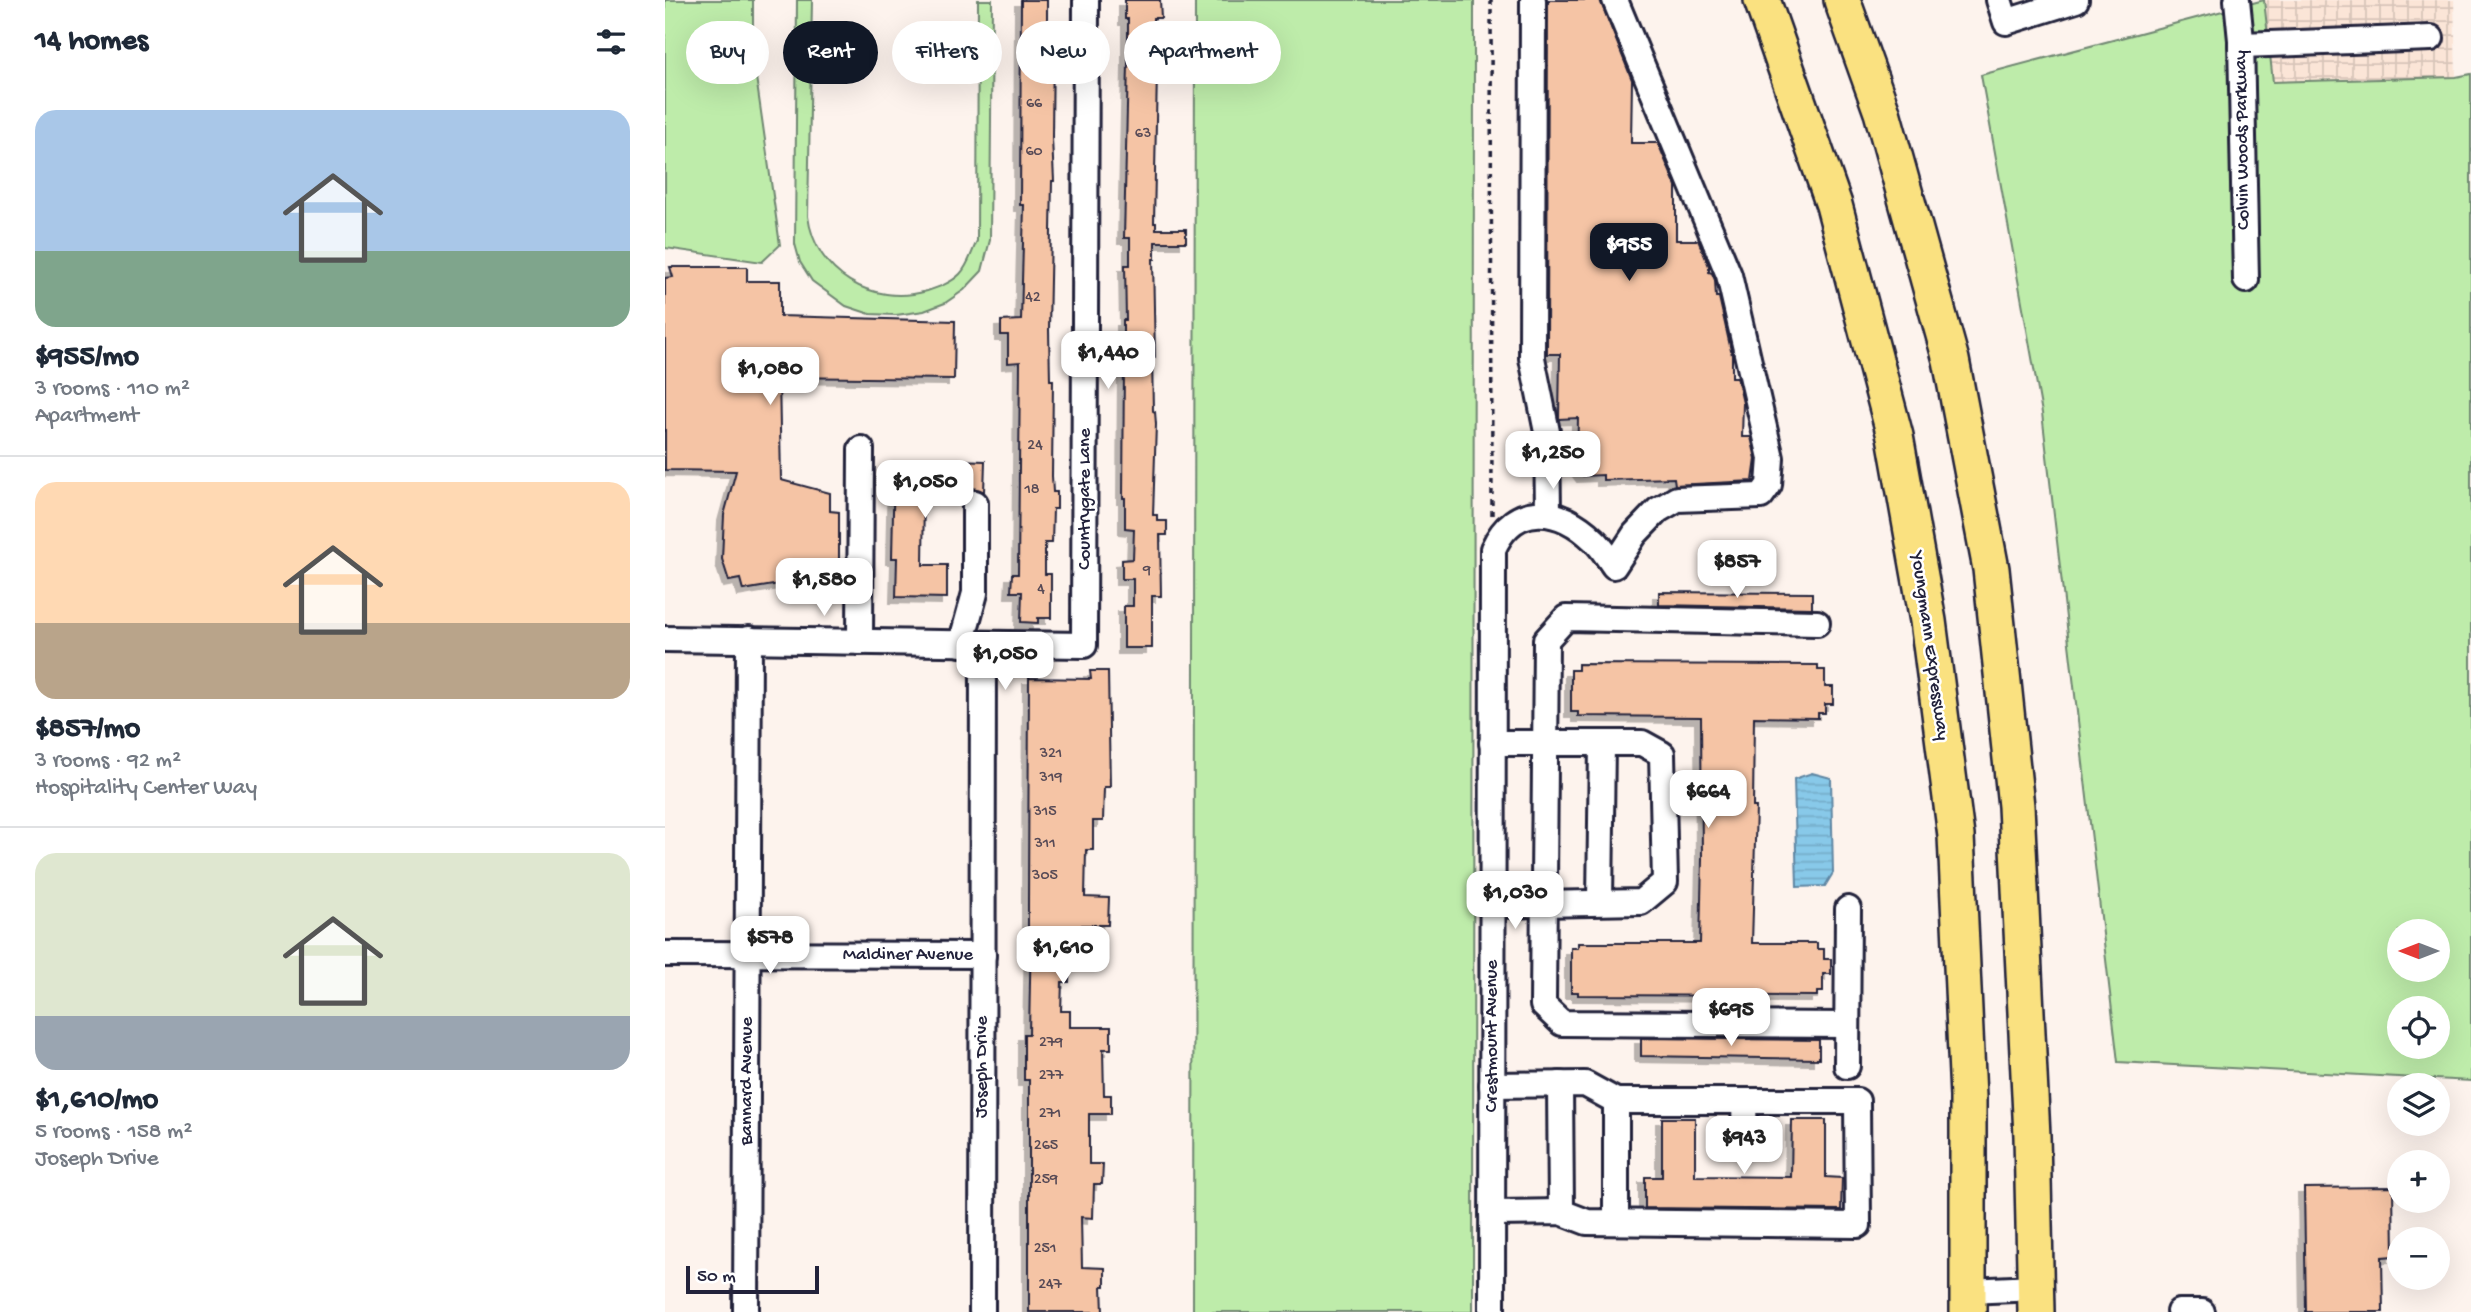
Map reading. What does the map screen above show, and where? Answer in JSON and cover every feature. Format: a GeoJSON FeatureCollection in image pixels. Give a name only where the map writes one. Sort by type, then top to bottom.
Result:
{"type":"FeatureCollection","features":[{"type":"Feature","properties":{"kind":"highway","name":"Youngmann Expressway"},"geometry":{"type":"LineString","coordinates":[[1762,0],[1834,205],[1895,436],[1928,621],[1956,836],[1968,1097],[1968,1301]]}},
{"type":"Feature","properties":{"kind":"highway"},"geometry":{"type":"LineString","coordinates":[[1842,0],[1882,112],[1951,360],[1991,569],[2016,806],[2032,1136],[2036,1300]]}},
{"type":"Feature","properties":{"kind":"street","name":"Countrygate Lane"},"geometry":{"type":"LineString","coordinates":[[972,644],[1084,645],[1086,0]]}},
{"type":"Feature","properties":{"kind":"street"},"geometry":{"type":"LineString","coordinates":[[1533,0],[1532,358],[1547,432],[1548,513]]}},
{"type":"Feature","properties":{"kind":"street"},"geometry":{"type":"LineString","coordinates":[[1493,549],[1503,529],[1517,519],[1548,513],[1572,522],[1596,541],[1614,566],[1635,534],[1658,510],[1677,499],[1761,496],[1769,485],[1771,458],[1729,275],[1615,0]]}},
{"type":"Feature","properties":{"kind":"street"},"geometry":{"type":"LineString","coordinates":[[1999,0],[2007,22],[2076,0]]}},
{"type":"Feature","properties":{"kind":"street","name":"Colvin Woods Parkway"},"geometry":{"type":"LineString","coordinates":[[2237,0],[2241,45],[2246,280]]}},
{"type":"Feature","properties":{"kind":"street"},"geometry":{"type":"LineString","coordinates":[[2241,45],[2431,38]]}},
{"type":"Feature","properties":{"kind":"street"},"geometry":{"type":"LineString","coordinates":[[860,642],[861,449]]}},
{"type":"Feature","properties":{"kind":"street","name":"Joseph Drive"},"geometry":{"type":"LineString","coordinates":[[975,503],[972,644],[983,739],[982,1312]]}},
{"type":"Feature","properties":{"kind":"street","name":"Crestmount Avenue"},"geometry":{"type":"LineString","coordinates":[[1492,1312],[1493,549]]}},
{"type":"Feature","properties":{"kind":"street"},"geometry":{"type":"LineString","coordinates":[[1817,622],[1566,618],[1546,640],[1543,1005],[1562,1023],[1846,1025]]}},
{"type":"Feature","properties":{"kind":"street"},"geometry":{"type":"LineString","coordinates":[[665,639],[972,644]]}},
{"type":"Feature","properties":{"kind":"street","name":"Bannard Avenue"},"geometry":{"type":"LineString","coordinates":[[746,1312],[749,639]]}},
{"type":"Feature","properties":{"kind":"street"},"geometry":{"type":"LineString","coordinates":[[1492,743],[1642,743],[1662,754],[1665,882],[1641,902],[1492,905]]}},
{"type":"Feature","properties":{"kind":"street"},"geometry":{"type":"LineString","coordinates":[[1600,902],[1602,743]]}},
{"type":"Feature","properties":{"kind":"street"},"geometry":{"type":"LineString","coordinates":[[1847,1066],[1849,909]]}},
{"type":"Feature","properties":{"kind":"street","name":"Maldiner Avenue"},"geometry":{"type":"LineString","coordinates":[[665,954],[983,955]]}},
{"type":"Feature","properties":{"kind":"street"},"geometry":{"type":"LineString","coordinates":[[1492,1084],[1585,1084],[1616,1101],[1857,1101],[1858,1225],[1587,1222],[1561,1212],[1492,1213]]}},
{"type":"Feature","properties":{"kind":"street"},"geometry":{"type":"LineString","coordinates":[[1560,1084],[1561,1212]]}},
{"type":"Feature","properties":{"kind":"street"},"geometry":{"type":"LineString","coordinates":[[1616,1101],[1616,1222]]}},
{"type":"Feature","properties":{"kind":"street"},"geometry":{"type":"LineString","coordinates":[[1744,1101],[1745,1146]]}},
{"type":"Feature","properties":{"kind":"street"},"geometry":{"type":"LineString","coordinates":[[1968,1301],[2036,1300]]}},
{"type":"Feature","properties":{"kind":"street"},"geometry":{"type":"LineString","coordinates":[[2179,1312],[2202,1312]]}},
{"type":"Feature","properties":{"kind":"path"},"geometry":{"type":"LineString","coordinates":[[1491,0],[1493,549]]}},
{"type":"Feature","properties":{"kind":"shaded area"},"geometry":{"type":"Polygon","coordinates":[[[2264,0],[2454,0],[2456,77],[2272,83],[2264,0]]]}},
{"type":"Feature","properties":{"kind":"green space"},"geometry":{"type":"Polygon","coordinates":[[[665,0],[753,0],[753,21],[686,21],[686,84],[757,84],[780,245],[762,262],[665,248],[665,0]]]}},
{"type":"Feature","properties":{"kind":"green space"},"geometry":{"type":"Polygon","coordinates":[[[797,0],[812,0],[812,21],[797,21],[797,0]]]}},
{"type":"Feature","properties":{"kind":"green space"},"geometry":{"type":"Polygon","coordinates":[[[978,0],[992,0],[992,21],[978,21],[978,0]]]}},
{"type":"Feature","properties":{"kind":"green space"},"geometry":{"type":"Polygon","coordinates":[[[1195,0],[1474,0],[1473,1312],[1193,1312],[1195,84],[1281,84],[1281,21],[1195,21],[1195,0]]]}},
{"type":"Feature","properties":{"kind":"green space"},"geometry":{"type":"Polygon","coordinates":[[[2264,0],[2273,82],[2456,77],[2471,74],[2471,1081],[2450,1080],[2450,1073],[2387,1073],[2387,1076],[2118,1062],[2042,413],[1981,75],[2264,0]]]}},
{"type":"Feature","properties":{"kind":"green space"},"geometry":{"type":"Polygon","coordinates":[[[796,84],[810,84],[808,216],[813,236],[822,254],[834,269],[850,281],[886,294],[906,295],[927,291],[960,274],[977,241],[978,84],[991,84],[990,240],[982,271],[964,290],[945,303],[924,311],[896,315],[870,314],[846,306],[812,281],[800,262],[795,244],[796,84]]]}},
{"type":"Feature","properties":{"kind":"water"},"geometry":{"type":"Polygon","coordinates":[[[1812,773],[1831,778],[1833,873],[1825,886],[1797,887],[1794,779],[1812,773]]]}},
{"type":"Feature","properties":{"kind":"building"},"geometry":{"type":"Polygon","coordinates":[[[1021,0],[1047,0],[1047,21],[1021,21],[1021,0]]]}},
{"type":"Feature","properties":{"kind":"building"},"geometry":{"type":"Polygon","coordinates":[[[1125,0],[1160,0],[1161,18],[1153,18],[1153,21],[1125,19],[1125,0]]]}},
{"type":"Feature","properties":{"kind":"building"},"geometry":{"type":"Polygon","coordinates":[[[1548,0],[1600,0],[1632,80],[1631,143],[1658,143],[1676,186],[1676,240],[1698,240],[1709,272],[1715,280],[1716,297],[1719,297],[1732,355],[1732,377],[1737,377],[1743,403],[1742,437],[1751,437],[1756,459],[1753,481],[1675,485],[1674,478],[1603,480],[1603,475],[1583,476],[1577,468],[1578,418],[1559,419],[1560,354],[1547,354],[1548,0]]]}},
{"type":"Feature","properties":{"kind":"building"},"geometry":{"type":"Polygon","coordinates":[[[1021,84],[1053,84],[1054,181],[1049,330],[1050,380],[1053,380],[1052,476],[1053,492],[1057,492],[1057,509],[1053,509],[1052,543],[1045,543],[1045,574],[1051,574],[1051,618],[1038,618],[1038,623],[1021,622],[1022,592],[1011,592],[1012,574],[1018,574],[1020,362],[1008,363],[1008,335],[1001,335],[1001,321],[1021,320],[1024,205],[1020,205],[1021,84]]]}},
{"type":"Feature","properties":{"kind":"building"},"geometry":{"type":"Polygon","coordinates":[[[1128,84],[1157,84],[1154,223],[1156,229],[1186,229],[1186,242],[1155,242],[1153,259],[1155,357],[1152,357],[1153,411],[1156,424],[1153,515],[1157,515],[1157,521],[1167,521],[1167,535],[1160,535],[1161,596],[1152,596],[1152,648],[1124,648],[1124,606],[1133,606],[1133,579],[1122,579],[1122,560],[1133,559],[1134,529],[1125,528],[1123,498],[1124,363],[1130,363],[1130,336],[1123,336],[1123,320],[1126,320],[1125,265],[1130,265],[1130,238],[1124,238],[1128,84]]]}},
{"type":"Feature","properties":{"kind":"building"},"geometry":{"type":"Polygon","coordinates":[[[670,267],[747,267],[747,281],[780,281],[780,316],[955,321],[954,379],[779,377],[781,480],[830,493],[830,511],[839,512],[839,580],[809,579],[743,590],[740,579],[729,581],[722,559],[724,515],[736,471],[665,470],[665,278],[673,277],[670,267]]]}},
{"type":"Feature","properties":{"kind":"building"},"geometry":{"type":"Polygon","coordinates":[[[923,459],[985,461],[984,492],[974,488],[964,493],[924,492],[923,565],[947,565],[947,598],[896,597],[897,558],[892,558],[894,466],[923,467],[923,459]]]}},
{"type":"Feature","properties":{"kind":"building"},"geometry":{"type":"Polygon","coordinates":[[[1659,592],[1812,593],[1812,608],[1659,605],[1659,592]]]}},
{"type":"Feature","properties":{"kind":"building"},"geometry":{"type":"Polygon","coordinates":[[[1578,664],[1818,665],[1818,670],[1825,670],[1825,687],[1833,687],[1833,704],[1825,704],[1825,713],[1818,713],[1818,718],[1754,717],[1753,807],[1756,807],[1752,943],[1817,943],[1817,949],[1824,949],[1824,959],[1831,959],[1831,974],[1823,974],[1823,992],[1817,992],[1817,996],[1578,995],[1578,992],[1571,992],[1571,948],[1578,948],[1578,943],[1700,943],[1702,859],[1701,717],[1578,716],[1578,712],[1571,712],[1571,670],[1578,670],[1578,664]]]}},
{"type":"Feature","properties":{"kind":"building"},"geometry":{"type":"Polygon","coordinates":[[[1090,671],[1108,671],[1110,787],[1104,787],[1103,821],[1093,821],[1093,850],[1086,850],[1085,897],[1109,898],[1108,925],[1051,929],[1050,957],[1070,957],[1069,982],[1062,982],[1061,1011],[1070,1011],[1070,1027],[1111,1027],[1111,1049],[1103,1049],[1104,1095],[1111,1095],[1111,1114],[1089,1114],[1089,1164],[1103,1164],[1102,1184],[1094,1184],[1093,1218],[1081,1217],[1082,1267],[1105,1268],[1105,1286],[1102,1286],[1103,1312],[1029,1312],[1029,1080],[1024,1080],[1024,1034],[1029,1034],[1031,929],[1028,929],[1029,678],[1091,679],[1090,671]]]}},
{"type":"Feature","properties":{"kind":"building"},"geometry":{"type":"Polygon","coordinates":[[[1641,1038],[1819,1040],[1819,1059],[1641,1056],[1641,1038]]]}},
{"type":"Feature","properties":{"kind":"building"},"geometry":{"type":"Polygon","coordinates":[[[1662,1118],[1695,1118],[1695,1176],[1791,1177],[1792,1120],[1826,1120],[1826,1177],[1842,1178],[1841,1210],[1645,1208],[1645,1177],[1662,1177],[1662,1118]]]}},
{"type":"Feature","properties":{"kind":"building"},"geometry":{"type":"Polygon","coordinates":[[[2387,1187],[2387,1213],[2393,1213],[2394,1227],[2387,1227],[2387,1257],[2382,1257],[2383,1312],[2306,1312],[2304,1188],[2387,1187]]]}}]}
